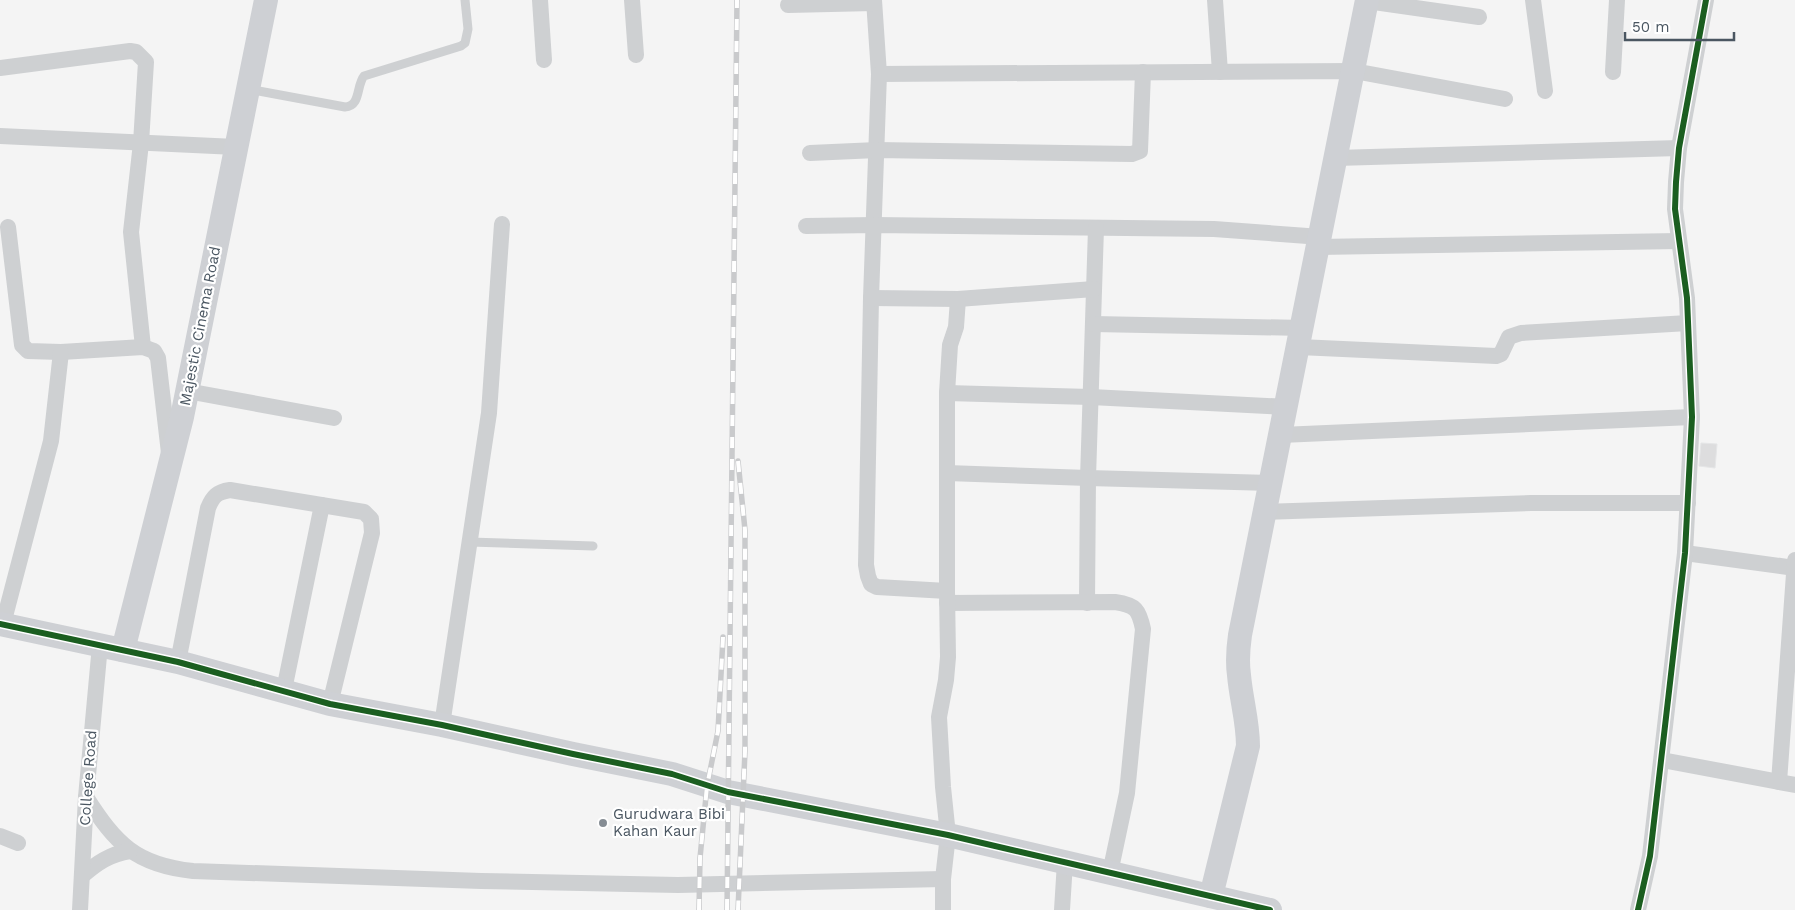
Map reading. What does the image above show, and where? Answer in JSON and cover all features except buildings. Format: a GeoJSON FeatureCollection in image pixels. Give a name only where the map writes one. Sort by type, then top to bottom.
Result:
{"type":"FeatureCollection","features":[{"type":"Feature","properties":{"kind":"street","name":"Majestic Cinema Road"},"geometry":{"type":"LineString","coordinates":[[123,650],[187,392],[266,0]]}},
{"type":"Feature","properties":{"kind":"street"},"geometry":{"type":"LineString","coordinates":[[540,0],[544,60]]}},
{"type":"Feature","properties":{"kind":"street"},"geometry":{"type":"LineString","coordinates":[[632,0],[636,55]]}},
{"type":"Feature","properties":{"kind":"street"},"geometry":{"type":"LineString","coordinates":[[1214,0],[1220,72]]}},
{"type":"Feature","properties":{"kind":"street"},"geometry":{"type":"LineString","coordinates":[[1211,903],[1248,746],[1248,727],[1237,656],[1240,635],[1367,0],[1479,17]]}},
{"type":"Feature","properties":{"kind":"street"},"geometry":{"type":"LineString","coordinates":[[1534,0],[1545,91]]}},
{"type":"Feature","properties":{"kind":"street"},"geometry":{"type":"LineString","coordinates":[[1614,72],[1617,0]]}},
{"type":"Feature","properties":{"kind":"street"},"geometry":{"type":"LineString","coordinates":[[1638,910],[1650,856],[1686,553],[1692,417],[1687,298],[1679,241],[1676,182],[1679,148],[1706,0]]}},
{"type":"Feature","properties":{"kind":"street"},"geometry":{"type":"LineString","coordinates":[[788,5],[874,2],[879,74],[871,298],[866,555],[868,576],[871,584],[877,587],[947,597],[1088,603],[1116,602],[1129,604],[1136,609],[1143,629],[1127,793],[1110,873]]}},
{"type":"Feature","properties":{"kind":"street"},"geometry":{"type":"LineString","coordinates":[[0,68],[130,51],[136,52],[146,62],[141,143],[131,232],[143,346]]}},
{"type":"Feature","properties":{"kind":"street"},"geometry":{"type":"LineString","coordinates":[[879,74],[1354,70],[1505,99]]}},
{"type":"Feature","properties":{"kind":"street"},"geometry":{"type":"LineString","coordinates":[[810,153],[877,150],[1137,153],[1140,150],[1143,72]]}},
{"type":"Feature","properties":{"kind":"street"},"geometry":{"type":"LineString","coordinates":[[0,136],[236,148]]}},
{"type":"Feature","properties":{"kind":"street"},"geometry":{"type":"LineString","coordinates":[[1336,158],[1679,148]]}},
{"type":"Feature","properties":{"kind":"street"},"geometry":{"type":"LineString","coordinates":[[442,725],[490,412],[502,224]]}},
{"type":"Feature","properties":{"kind":"street"},"geometry":{"type":"LineString","coordinates":[[806,226],[1214,229],[1320,242],[1679,241]]}},
{"type":"Feature","properties":{"kind":"street"},"geometry":{"type":"LineString","coordinates":[[8,228],[22,345],[28,351],[62,352],[143,346],[154,351],[158,358],[170,463]]}},
{"type":"Feature","properties":{"kind":"street"},"geometry":{"type":"LineString","coordinates":[[1088,603],[1088,478],[1096,228]]}},
{"type":"Feature","properties":{"kind":"street"},"geometry":{"type":"LineString","coordinates":[[871,298],[958,299],[1094,289]]}},
{"type":"Feature","properties":{"kind":"street"},"geometry":{"type":"LineString","coordinates":[[943,910],[943,879],[947,840],[939,716],[948,657],[948,393],[950,345],[956,327],[958,299]]}},
{"type":"Feature","properties":{"kind":"street"},"geometry":{"type":"LineString","coordinates":[[1093,324],[1301,337],[1496,356],[1501,354],[1509,337],[1521,333],[1688,323]]}},
{"type":"Feature","properties":{"kind":"street"},"geometry":{"type":"LineString","coordinates":[[62,352],[52,441],[1,628],[379,722],[676,784],[790,814],[947,840]]}},
{"type":"Feature","properties":{"kind":"street"},"geometry":{"type":"LineString","coordinates":[[187,392],[334,418]]}},
{"type":"Feature","properties":{"kind":"street"},"geometry":{"type":"LineString","coordinates":[[948,393],[1091,397],[1286,407]]}},
{"type":"Feature","properties":{"kind":"street"},"geometry":{"type":"LineString","coordinates":[[1281,435],[1692,417]]}},
{"type":"Feature","properties":{"kind":"street"},"geometry":{"type":"LineString","coordinates":[[947,473],[1271,483]]}},
{"type":"Feature","properties":{"kind":"street"},"geometry":{"type":"LineString","coordinates":[[178,662],[208,508],[212,497],[220,492],[230,490],[364,512],[371,519],[370,544],[330,704]]}},
{"type":"Feature","properties":{"kind":"street"},"geometry":{"type":"LineString","coordinates":[[1265,512],[1531,503],[1688,503]]}},
{"type":"Feature","properties":{"kind":"street"},"geometry":{"type":"LineString","coordinates":[[284,690],[322,505]]}},
{"type":"Feature","properties":{"kind":"street"},"geometry":{"type":"LineString","coordinates":[[1662,760],[1787,784],[1795,566],[1686,553]]}},
{"type":"Feature","properties":{"kind":"street"},"geometry":{"type":"LineString","coordinates":[[99,652],[123,650],[178,662],[330,704],[442,725],[672,774],[728,792],[1065,867],[1211,903],[1270,910]]}},
{"type":"Feature","properties":{"kind":"street","name":"College Road"},"geometry":{"type":"LineString","coordinates":[[80,910],[86,797],[99,652]]}},
{"type":"Feature","properties":{"kind":"street"},"geometry":{"type":"LineString","coordinates":[[86,797],[110,832],[130,851],[145,860],[170,868],[193,871],[481,881],[678,885],[943,879]]}},
{"type":"Feature","properties":{"kind":"street"},"geometry":{"type":"LineString","coordinates":[[0,836],[18,843]]}},
{"type":"Feature","properties":{"kind":"street"},"geometry":{"type":"LineString","coordinates":[[82,876],[110,855],[130,851]]}},
{"type":"Feature","properties":{"kind":"street"},"geometry":{"type":"LineString","coordinates":[[1065,867],[1110,873],[1211,903]]}},
{"type":"Feature","properties":{"kind":"street"},"geometry":{"type":"LineString","coordinates":[[1062,910],[1065,867]]}},
{"type":"Feature","properties":{"kind":"lane"},"geometry":{"type":"LineString","coordinates":[[248,88],[345,107],[352,106],[356,103],[360,81],[364,76],[461,46],[465,43],[468,29],[465,0]]}},
{"type":"Feature","properties":{"kind":"lane"},"geometry":{"type":"LineString","coordinates":[[470,542],[593,546]]}},
{"type":"Feature","properties":{"kind":"railway"},"geometry":{"type":"LineString","coordinates":[[727,910],[737,0]]}},
{"type":"Feature","properties":{"kind":"railway"},"geometry":{"type":"LineString","coordinates":[[738,461],[745,530],[745,751],[738,910]]}},
{"type":"Feature","properties":{"kind":"railway"},"geometry":{"type":"LineString","coordinates":[[699,910],[700,858],[707,786],[718,731],[723,637]]}},
{"type":"Feature","properties":{"kind":"cycle path"},"geometry":{"type":"LineString","coordinates":[[1638,910],[1650,856],[1685,553],[1692,417],[1687,298],[1675,209],[1676,182],[1679,148],[1706,0]]}},
{"type":"Feature","properties":{"kind":"cycle path"},"geometry":{"type":"LineString","coordinates":[[0,624],[178,662],[330,704],[442,725],[672,774],[728,792],[948,835],[1270,910]]}},
{"type":"Feature","properties":{"kind":"place","name":"Gurudwara Bibi Kahan Kaur"},"geometry":{"type":"Point","coordinates":[603,823]}}]}
